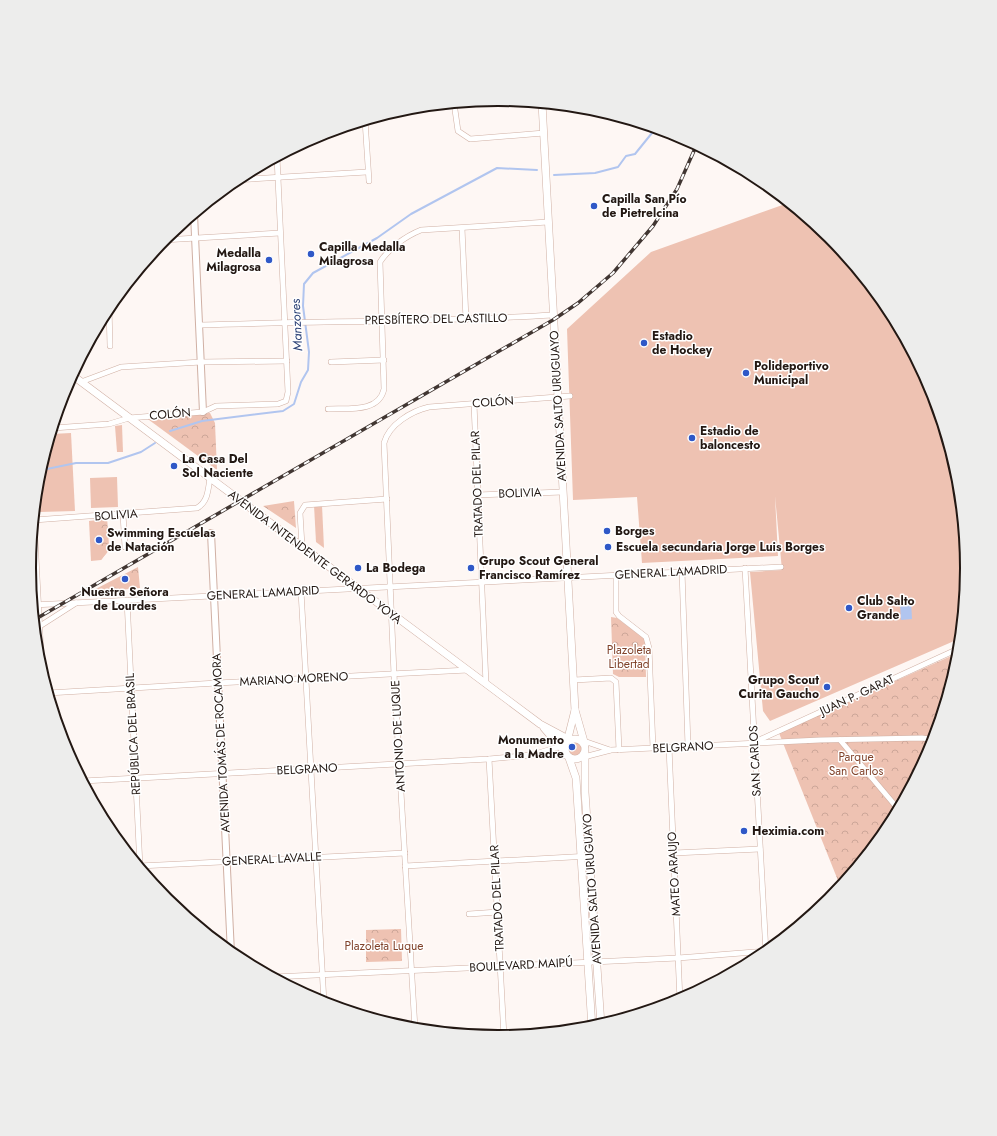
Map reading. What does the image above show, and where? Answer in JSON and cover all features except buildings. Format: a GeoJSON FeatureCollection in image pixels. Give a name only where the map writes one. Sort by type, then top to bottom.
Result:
{"type":"FeatureCollection","features":[{"type":"Feature","properties":{"kind":"main road","name":"AVENIDA SALTO URUGUAYO"},"geometry":{"type":"LineString","coordinates":[[542,107],[575,710],[583,749],[601,1019]]}},
{"type":"Feature","properties":{"kind":"main road","name":"AVENIDA INTENDENTE GERARDO YOYA"},"geometry":{"type":"LineString","coordinates":[[77,379],[540,724],[566,747]]}},
{"type":"Feature","properties":{"kind":"main road","name":"AVENIDA SALTO URUGUAYO"},"geometry":{"type":"LineString","coordinates":[[575,710],[566,747],[576,778],[591,1021]]}},
{"type":"Feature","properties":{"kind":"main road","name":"AVENIDA INTENDENTE GERARDO YOYA"},"geometry":{"type":"LineString","coordinates":[[540,724],[566,747]]}},
{"type":"Feature","properties":{"kind":"main road"},"geometry":{"type":"LineString","coordinates":[[566,747],[583,749]]}},
{"type":"Feature","properties":{"kind":"main road"},"geometry":{"type":"LineString","coordinates":[[566,747],[583,749]]}},
{"type":"Feature","properties":{"kind":"street"},"geometry":{"type":"LineString","coordinates":[[455,107],[458,131],[470,139],[544,133]]}},
{"type":"Feature","properties":{"kind":"street"},"geometry":{"type":"LineString","coordinates":[[365,125],[368,181]]}},
{"type":"Feature","properties":{"kind":"street"},"geometry":{"type":"LineString","coordinates":[[81,382],[121,367],[201,362],[287,361],[277,162]]}},
{"type":"Feature","properties":{"kind":"street"},"geometry":{"type":"LineString","coordinates":[[248,179],[367,172]]}},
{"type":"Feature","properties":{"kind":"street"},"geometry":{"type":"LineString","coordinates":[[194,220],[203,412]]}},
{"type":"Feature","properties":{"kind":"street"},"geometry":{"type":"LineString","coordinates":[[328,409],[369,407],[379,402],[383,397],[384,360],[380,262],[384,255],[412,234],[421,230],[548,222]]}},
{"type":"Feature","properties":{"kind":"street"},"geometry":{"type":"LineString","coordinates":[[462,228],[466,320]]}},
{"type":"Feature","properties":{"kind":"street"},"geometry":{"type":"LineString","coordinates":[[173,239],[280,234]]}},
{"type":"Feature","properties":{"kind":"street","name":"PRESBÍTERO DEL CASTILLO"},"geometry":{"type":"LineString","coordinates":[[286,322],[466,320],[553,315]]}},
{"type":"Feature","properties":{"kind":"street"},"geometry":{"type":"LineString","coordinates":[[109,320],[110,346]]}},
{"type":"Feature","properties":{"kind":"street"},"geometry":{"type":"LineString","coordinates":[[200,326],[286,322]]}},
{"type":"Feature","properties":{"kind":"street"},"geometry":{"type":"LineString","coordinates":[[332,362],[384,360]]}},
{"type":"Feature","properties":{"kind":"street","name":"COLÓN"},"geometry":{"type":"LineString","coordinates":[[58,428],[109,424],[129,418],[203,412],[216,406],[278,404],[286,401],[288,392],[287,361]]}},
{"type":"Feature","properties":{"kind":"street","name":"COLÓN"},"geometry":{"type":"LineString","coordinates":[[384,443],[395,424],[420,409],[570,396]]}},
{"type":"Feature","properties":{"kind":"street","name":"TRATADO DEL PILAR"},"geometry":{"type":"LineString","coordinates":[[474,404],[486,684]]}},
{"type":"Feature","properties":{"kind":"street","name":"ANTONIO DE LUQUE"},"geometry":{"type":"LineString","coordinates":[[384,443],[394,674],[414,1023]]}},
{"type":"Feature","properties":{"kind":"street","name":"BOLIVIA"},"geometry":{"type":"LineString","coordinates":[[39,519],[197,508],[202,506],[206,499],[210,478]]}},
{"type":"Feature","properties":{"kind":"street","name":"BOLIVIA"},"geometry":{"type":"LineString","coordinates":[[478,495],[563,492]]}},
{"type":"Feature","properties":{"kind":"street"},"geometry":{"type":"LineString","coordinates":[[302,546],[300,513],[305,505],[387,499]]}},
{"type":"Feature","properties":{"kind":"street"},"geometry":{"type":"LineString","coordinates":[[123,514],[125,547]]}},
{"type":"Feature","properties":{"kind":"street","name":"AVENIDA TOMÁS DE ROCAMORA"},"geometry":{"type":"LineString","coordinates":[[211,533],[231,945]]}},
{"type":"Feature","properties":{"kind":"street","name":"GENERAL LAMADRID"},"geometry":{"type":"LineString","coordinates":[[38,605],[782,567]]}},
{"type":"Feature","properties":{"kind":"street","name":"SAN CARLOS"},"geometry":{"type":"LineString","coordinates":[[745,568],[767,945]]}},
{"type":"Feature","properties":{"kind":"street"},"geometry":{"type":"LineString","coordinates":[[682,571],[688,746]]}},
{"type":"Feature","properties":{"kind":"street"},"geometry":{"type":"LineString","coordinates":[[616,575],[616,612],[646,637],[649,648],[653,748]]}},
{"type":"Feature","properties":{"kind":"street"},"geometry":{"type":"LineString","coordinates":[[302,591],[323,996]]}},
{"type":"Feature","properties":{"kind":"street","name":"REPÚBLICA DEL BRASIL"},"geometry":{"type":"LineString","coordinates":[[127,600],[139,858]]}},
{"type":"Feature","properties":{"kind":"street"},"geometry":{"type":"LineString","coordinates":[[40,626],[76,603]]}},
{"type":"Feature","properties":{"kind":"street","name":"JUAN P. GARAT"},"geometry":{"type":"LineString","coordinates":[[754,742],[953,651]]}},
{"type":"Feature","properties":{"kind":"street","name":"MARIANO MORENO"},"geometry":{"type":"LineString","coordinates":[[53,693],[217,682],[468,670]]}},
{"type":"Feature","properties":{"kind":"street"},"geometry":{"type":"LineString","coordinates":[[574,680],[611,678],[616,682],[619,750]]}},
{"type":"Feature","properties":{"kind":"street","name":"BELGRANO"},"geometry":{"type":"LineString","coordinates":[[583,749],[619,750],[754,742],[928,738]]}},
{"type":"Feature","properties":{"kind":"street"},"geometry":{"type":"LineString","coordinates":[[840,740],[895,805]]}},
{"type":"Feature","properties":{"kind":"street","name":"BELGRANO"},"geometry":{"type":"LineString","coordinates":[[88,781],[489,759],[531,755],[566,747]]}},
{"type":"Feature","properties":{"kind":"street","name":"BELGRANO"},"geometry":{"type":"LineString","coordinates":[[531,755],[566,747]]}},
{"type":"Feature","properties":{"kind":"street","name":"MATEO ARAUJO"},"geometry":{"type":"LineString","coordinates":[[669,747],[680,993]]}},
{"type":"Feature","properties":{"kind":"street","name":"BELGRANO"},"geometry":{"type":"LineString","coordinates":[[583,749],[611,750]]}},
{"type":"Feature","properties":{"kind":"street","name":"TRATADO DEL PILAR"},"geometry":{"type":"LineString","coordinates":[[489,759],[504,1030]]}},
{"type":"Feature","properties":{"kind":"street"},"geometry":{"type":"LineString","coordinates":[[674,853],[760,849]]}},
{"type":"Feature","properties":{"kind":"street","name":"GENERAL LAVALLE"},"geometry":{"type":"LineString","coordinates":[[146,866],[227,860],[404,853]]}},
{"type":"Feature","properties":{"kind":"street"},"geometry":{"type":"LineString","coordinates":[[405,866],[590,856]]}},
{"type":"Feature","properties":{"kind":"street"},"geometry":{"type":"LineString","coordinates":[[469,914],[498,912]]}},
{"type":"Feature","properties":{"kind":"street","name":"BOULEVARD MAIPÚ"},"geometry":{"type":"LineString","coordinates":[[281,976],[678,958],[755,953]]}},
{"type":"Feature","properties":{"kind":"green space","name":"Polideportivo Municipal"},"geometry":{"type":"Polygon","coordinates":[[[784,204],[826,241],[865,286],[883,311],[913,363],[926,391],[945,448],[957,508],[960,538],[960,598],[955,641],[770,721],[763,711],[750,572],[782,570],[775,496],[778,556],[642,563],[637,497],[573,500],[567,329],[651,252],[784,204]]]}},
{"type":"Feature","properties":{"kind":"green space"},"geometry":{"type":"Polygon","coordinates":[[[210,413],[215,423],[217,470],[145,417],[210,413]]]}},
{"type":"Feature","properties":{"kind":"green space"},"geometry":{"type":"Polygon","coordinates":[[[122,425],[123,452],[117,452],[115,426],[122,425]]]}},
{"type":"Feature","properties":{"kind":"green space"},"geometry":{"type":"Polygon","coordinates":[[[71,433],[75,511],[40,512],[45,478],[56,434],[71,433]]]}},
{"type":"Feature","properties":{"kind":"green space"},"geometry":{"type":"Polygon","coordinates":[[[117,477],[118,507],[91,508],[90,478],[117,477]]]}},
{"type":"Feature","properties":{"kind":"green space"},"geometry":{"type":"Polygon","coordinates":[[[294,501],[296,528],[263,506],[294,501]]]}},
{"type":"Feature","properties":{"kind":"green space"},"geometry":{"type":"Polygon","coordinates":[[[314,505],[322,505],[324,548],[316,542],[314,505]]]}},
{"type":"Feature","properties":{"kind":"green space","name":"Swimming Escuelas de Natación"},"geometry":{"type":"Polygon","coordinates":[[[107,519],[109,550],[101,560],[91,561],[89,521],[107,519]]]}},
{"type":"Feature","properties":{"kind":"green space"},"geometry":{"type":"Polygon","coordinates":[[[107,519],[109,550],[101,560],[99,520],[107,519]]]}},
{"type":"Feature","properties":{"kind":"green space"},"geometry":{"type":"Polygon","coordinates":[[[138,567],[140,588],[88,593],[138,567]]]}},
{"type":"Feature","properties":{"kind":"green space","name":"Plazoleta Libertad"},"geometry":{"type":"Polygon","coordinates":[[[611,617],[617,618],[645,639],[646,677],[619,677],[613,674],[611,617]]]}},
{"type":"Feature","properties":{"kind":"green space","name":"Parque San Carlos"},"geometry":{"type":"Polygon","coordinates":[[[952,655],[945,688],[936,717],[926,745],[913,773],[883,825],[865,850],[838,881],[779,733],[952,655]]]}},
{"type":"Feature","properties":{"kind":"green space"},"geometry":{"type":"Polygon","coordinates":[[[572,742],[578,742],[582,746],[582,752],[578,756],[572,756],[568,752],[568,746],[572,742]]]}},
{"type":"Feature","properties":{"kind":"green space","name":"Plazoleta Luque"},"geometry":{"type":"Polygon","coordinates":[[[401,929],[402,961],[366,962],[366,930],[401,929]]]}},
{"type":"Feature","properties":{"kind":"water"},"geometry":{"type":"Polygon","coordinates":[[[911,601],[912,619],[901,620],[900,602],[911,601]]]}},
{"type":"Feature","properties":{"kind":"waterway","name":"Manzores"},"geometry":{"type":"LineString","coordinates":[[554,175],[595,173],[618,167],[626,156],[635,154],[653,132]]}},
{"type":"Feature","properties":{"kind":"waterway","name":"Manzores"},"geometry":{"type":"LineString","coordinates":[[170,431],[202,421],[283,411],[294,404],[301,382],[308,370],[309,352],[303,306],[304,284],[313,273],[377,238],[411,214],[497,168],[537,170]]}},
{"type":"Feature","properties":{"kind":"waterway","name":"Manzores"},"geometry":{"type":"LineString","coordinates":[[47,469],[76,463],[108,463],[141,452],[155,443]]}},
{"type":"Feature","properties":{"kind":"railway"},"geometry":{"type":"LineString","coordinates":[[39,617],[553,320],[578,303],[613,273],[653,226],[677,189],[695,149]]}},
{"type":"Feature","properties":{"kind":"place","name":"Capilla San Pío de Pietrelcina"},"geometry":{"type":"Point","coordinates":[594,206]}},
{"type":"Feature","properties":{"kind":"place","name":"Capilla Medalla Milagrosa"},"geometry":{"type":"Point","coordinates":[311,254]}},
{"type":"Feature","properties":{"kind":"place","name":"Medalla Milagrosa"},"geometry":{"type":"Point","coordinates":[269,260]}},
{"type":"Feature","properties":{"kind":"place","name":"Estadio de Hockey"},"geometry":{"type":"Point","coordinates":[644,343]}},
{"type":"Feature","properties":{"kind":"place","name":"Polideportivo Municipal"},"geometry":{"type":"Point","coordinates":[746,373]}},
{"type":"Feature","properties":{"kind":"place","name":"Estadio de baloncesto"},"geometry":{"type":"Point","coordinates":[692,438]}},
{"type":"Feature","properties":{"kind":"place","name":"La Casa Del Sol Naciente"},"geometry":{"type":"Point","coordinates":[174,466]}},
{"type":"Feature","properties":{"kind":"place","name":"Borges"},"geometry":{"type":"Point","coordinates":[607,531]}},
{"type":"Feature","properties":{"kind":"place","name":"Swimming Escuelas de Natación"},"geometry":{"type":"Point","coordinates":[99,540]}},
{"type":"Feature","properties":{"kind":"place","name":"Escuela secundaria Jorge Luis Borges"},"geometry":{"type":"Point","coordinates":[608,547]}},
{"type":"Feature","properties":{"kind":"place","name":"La Bodega"},"geometry":{"type":"Point","coordinates":[358,568]}},
{"type":"Feature","properties":{"kind":"place","name":"Grupo Scout General Francisco Ramírez"},"geometry":{"type":"Point","coordinates":[471,568]}},
{"type":"Feature","properties":{"kind":"place","name":"Nuestra Señora de Lourdes"},"geometry":{"type":"Point","coordinates":[125,579]}},
{"type":"Feature","properties":{"kind":"place","name":"Club Salto Grande"},"geometry":{"type":"Point","coordinates":[849,608]}},
{"type":"Feature","properties":{"kind":"place","name":"Grupo Scout Curita Gaucho"},"geometry":{"type":"Point","coordinates":[827,687]}},
{"type":"Feature","properties":{"kind":"place","name":"Monumento a la Madre"},"geometry":{"type":"Point","coordinates":[572,747]}},
{"type":"Feature","properties":{"kind":"place","name":"Heximia.com"},"geometry":{"type":"Point","coordinates":[744,831]}}]}
